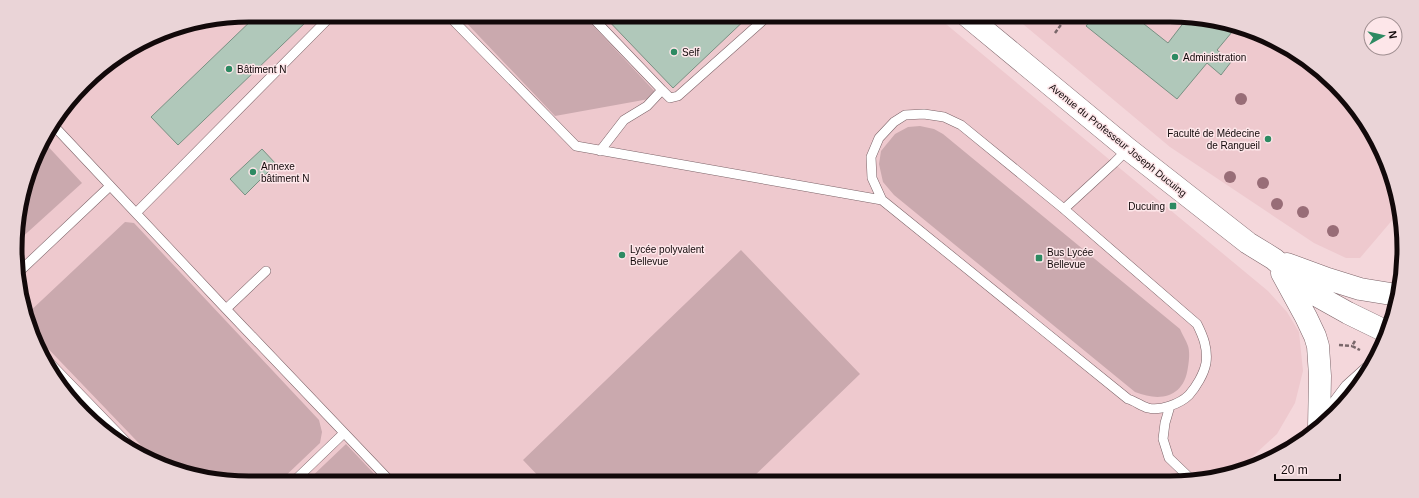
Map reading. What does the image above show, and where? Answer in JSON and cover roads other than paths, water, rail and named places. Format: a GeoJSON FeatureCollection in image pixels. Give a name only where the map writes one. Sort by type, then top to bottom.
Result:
{"type":"FeatureCollection","features":[{"type":"Feature","properties":{"kind":"street","name":"Avenue du Professeur Joseph Ducuing"},"geometry":{"type":"LineString","coordinates":[[974,22],[1128,149],[1248,243],[1274,259]]}},
{"type":"Feature","properties":{"kind":"street"},"geometry":{"type":"LineString","coordinates":[[1274,259],[1360,289],[1393,294]]}},
{"type":"Feature","properties":{"kind":"street"},"geometry":{"type":"LineString","coordinates":[[1274,259],[1314,294],[1382,330]]}},
{"type":"Feature","properties":{"kind":"street"},"geometry":{"type":"LineString","coordinates":[[1274,259],[1306,317],[1318,346],[1320,376],[1319,421]]}},
{"type":"Feature","properties":{"kind":"street"},"geometry":{"type":"LineString","coordinates":[[1337,403],[1351,385]]}},
{"type":"Feature","properties":{"kind":"lane"},"geometry":{"type":"LineString","coordinates":[[136,213],[325,22]]}},
{"type":"Feature","properties":{"kind":"lane"},"geometry":{"type":"LineString","coordinates":[[455,22],[576,146],[882,200]]}},
{"type":"Feature","properties":{"kind":"lane"},"geometry":{"type":"LineString","coordinates":[[597,22],[670,98],[678,96],[761,22]]}},
{"type":"Feature","properties":{"kind":"lane"},"geometry":{"type":"LineString","coordinates":[[600,151],[624,120],[647,106],[662,90]]}},
{"type":"Feature","properties":{"kind":"lane"},"geometry":{"type":"LineString","coordinates":[[924,114],[944,117],[962,125],[1064,209],[1197,324],[1205,342],[1206,363],[1199,381],[1188,396],[1170,406],[1160,409],[1148,408],[1128,398],[882,200],[872,178],[871,158],[879,138],[894,122],[905,115],[924,114]]}},
{"type":"Feature","properties":{"kind":"lane"},"geometry":{"type":"LineString","coordinates":[[56,128],[385,476]]}},
{"type":"Feature","properties":{"kind":"lane"},"geometry":{"type":"LineString","coordinates":[[1064,209],[1128,149]]}},
{"type":"Feature","properties":{"kind":"lane"},"geometry":{"type":"LineString","coordinates":[[22,268],[110,186]]}},
{"type":"Feature","properties":{"kind":"lane"},"geometry":{"type":"LineString","coordinates":[[226,309],[266,271]]}},
{"type":"Feature","properties":{"kind":"lane"},"geometry":{"type":"LineString","coordinates":[[57,371],[121,436]]}},
{"type":"Feature","properties":{"kind":"lane"},"geometry":{"type":"LineString","coordinates":[[1170,406],[1165,423],[1163,439],[1169,458],[1187,476]]}},
{"type":"Feature","properties":{"kind":"lane"},"geometry":{"type":"LineString","coordinates":[[299,476],[344,432]]}},
{"type":"Feature","properties":{"kind":"place","name":"Self"},"geometry":{"type":"Point","coordinates":[674,52]}},
{"type":"Feature","properties":{"kind":"place","name":"Administration"},"geometry":{"type":"Point","coordinates":[1175,57]}},
{"type":"Feature","properties":{"kind":"place","name":"Bâtiment N"},"geometry":{"type":"Point","coordinates":[229,69]}},
{"type":"Feature","properties":{"kind":"place","name":"Faculté de Médecine de Rangueil"},"geometry":{"type":"Point","coordinates":[1268,139]}},
{"type":"Feature","properties":{"kind":"place","name":"Annexe bâtiment N"},"geometry":{"type":"Point","coordinates":[253,172]}},
{"type":"Feature","properties":{"kind":"place","name":"Ducuing"},"geometry":{"type":"Point","coordinates":[1173,206]}},
{"type":"Feature","properties":{"kind":"place","name":"Lycée polyvalent Bellevue"},"geometry":{"type":"Point","coordinates":[622,255]}},
{"type":"Feature","properties":{"kind":"place","name":"Bus Lycée Bellevue"},"geometry":{"type":"Point","coordinates":[1039,258]}}]}
